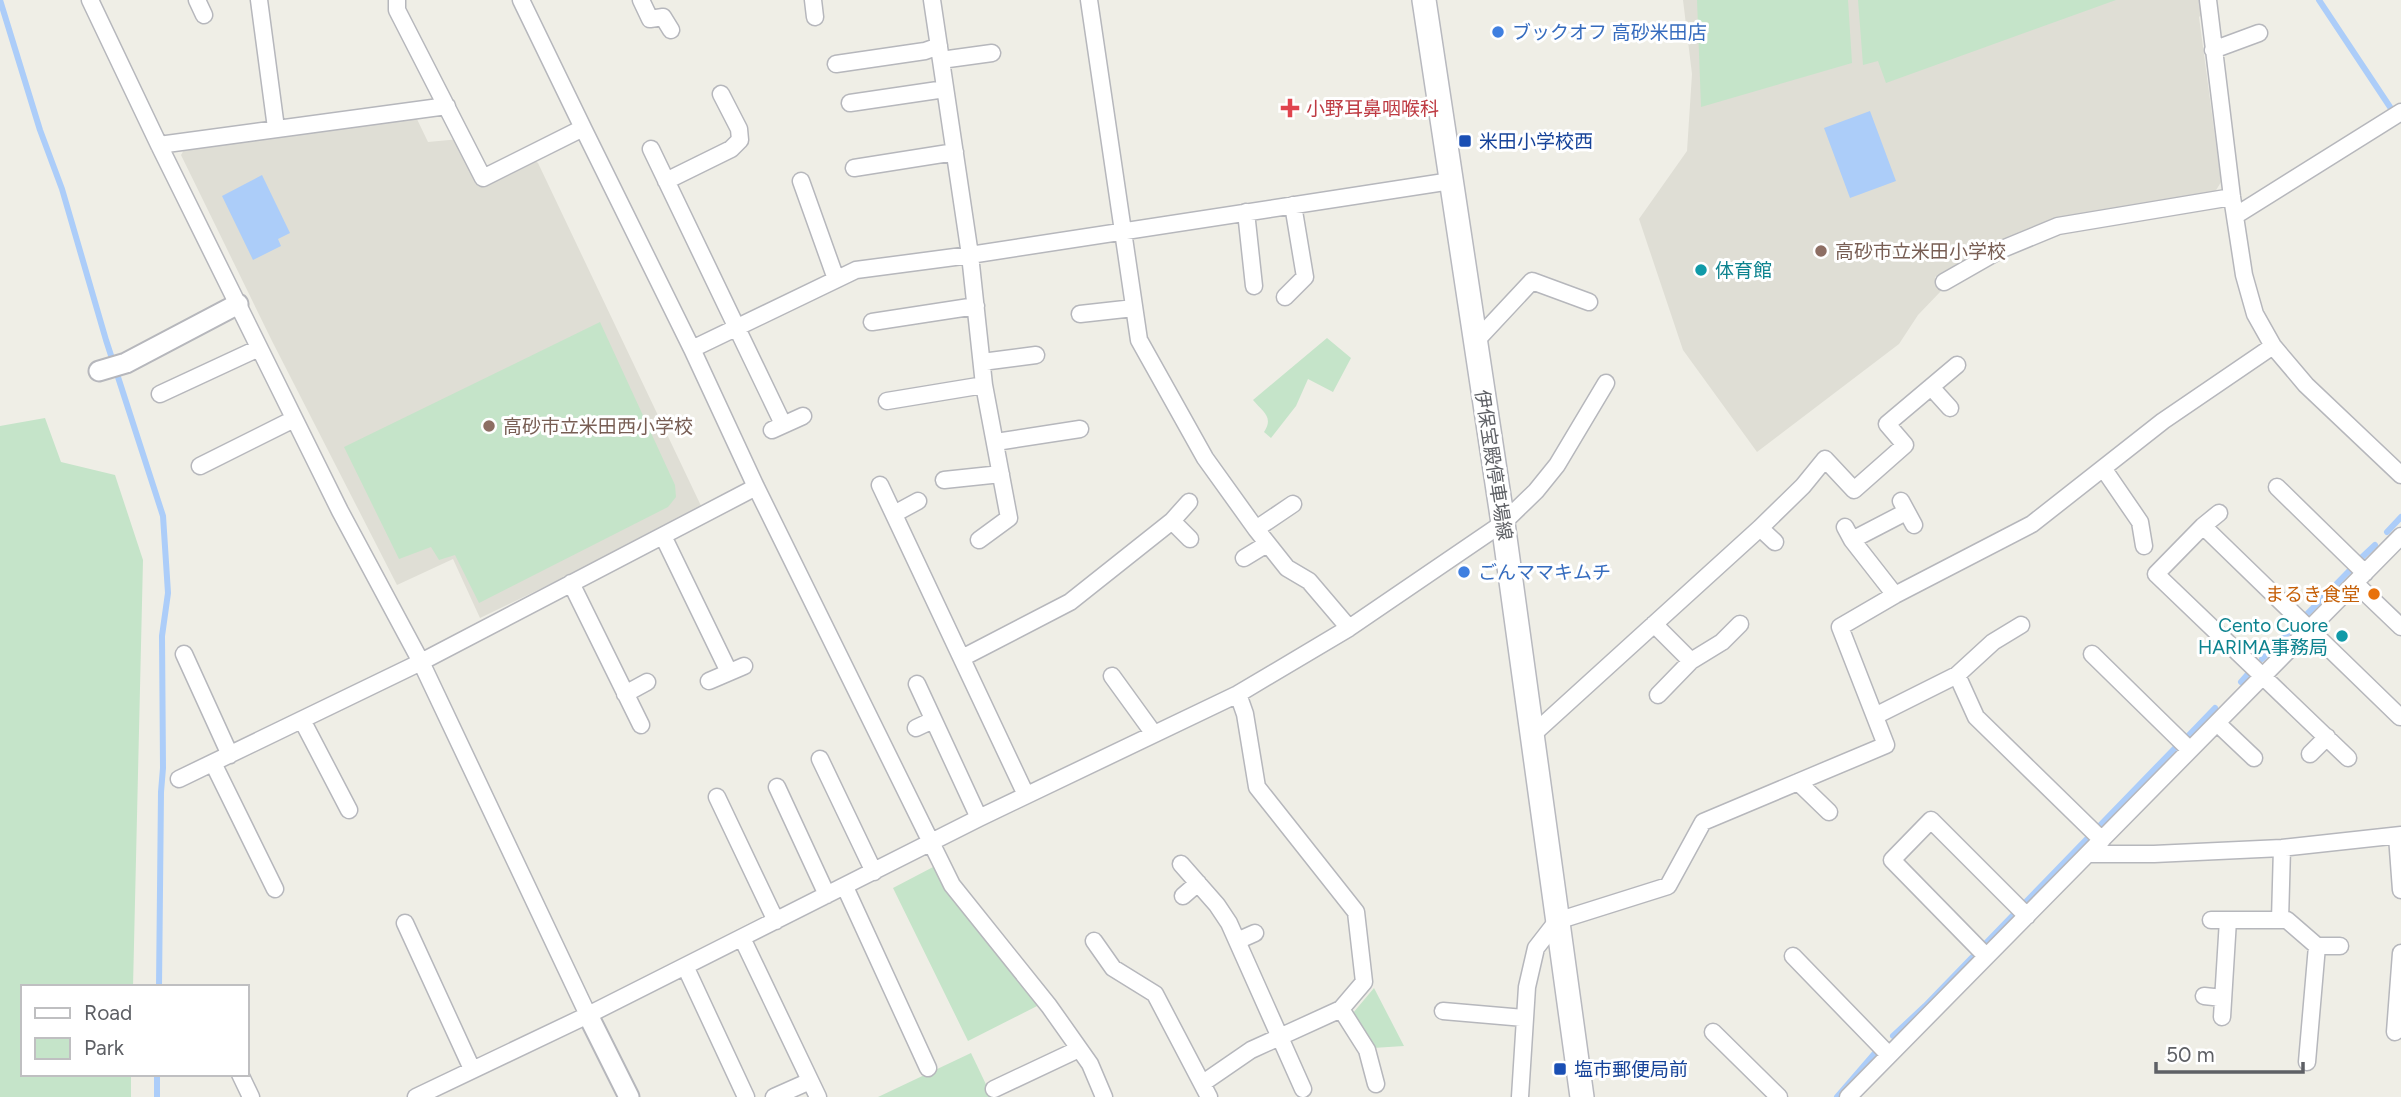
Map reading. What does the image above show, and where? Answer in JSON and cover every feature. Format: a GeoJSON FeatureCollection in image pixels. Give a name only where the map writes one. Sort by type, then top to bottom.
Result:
{"type":"FeatureCollection","features":[{"type":"Feature","properties":{"kind":"main road","name":"伊保宝殿停車場線"},"geometry":{"type":"LineString","coordinates":[[1424,0],[1503,523],[1582,1097]]}},
{"type":"Feature","properties":{"kind":"street"},"geometry":{"type":"LineString","coordinates":[[90,0],[340,512],[421,662],[629,1097]]}},
{"type":"Feature","properties":{"kind":"street"},"geometry":{"type":"LineString","coordinates":[[259,0],[276,128]]}},
{"type":"Feature","properties":{"kind":"street"},"geometry":{"type":"LineString","coordinates":[[397,0],[397,10],[483,178],[583,128]]}},
{"type":"Feature","properties":{"kind":"street"},"geometry":{"type":"LineString","coordinates":[[522,0],[756,487],[952,885],[1049,1006],[1090,1064],[1104,1097]]}},
{"type":"Feature","properties":{"kind":"street"},"geometry":{"type":"LineString","coordinates":[[813,0],[815,18]]}},
{"type":"Feature","properties":{"kind":"street"},"geometry":{"type":"LineString","coordinates":[[932,0],[970,255],[984,385],[1009,518],[979,540]]}},
{"type":"Feature","properties":{"kind":"street"},"geometry":{"type":"LineString","coordinates":[[1089,0],[1139,340],[1205,458],[1256,529],[1287,568],[1309,581],[1349,628]]}},
{"type":"Feature","properties":{"kind":"street"},"geometry":{"type":"LineString","coordinates":[[2208,0],[2232,197],[2244,275],[2255,314],[2273,346],[2306,385],[2401,475]]}},
{"type":"Feature","properties":{"kind":"street"},"geometry":{"type":"LineString","coordinates":[[638,5],[650,19],[663,16],[671,30]]}},
{"type":"Feature","properties":{"kind":"street"},"geometry":{"type":"LineString","coordinates":[[2213,50],[2259,33]]}},
{"type":"Feature","properties":{"kind":"street"},"geometry":{"type":"LineString","coordinates":[[836,64],[925,51],[992,52]]}},
{"type":"Feature","properties":{"kind":"street"},"geometry":{"type":"LineString","coordinates":[[850,103],[945,89]]}},
{"type":"Feature","properties":{"kind":"street"},"geometry":{"type":"LineString","coordinates":[[666,181],[732,149],[740,140],[740,129],[722,94]]}},
{"type":"Feature","properties":{"kind":"street"},"geometry":{"type":"LineString","coordinates":[[159,145],[447,106]]}},
{"type":"Feature","properties":{"kind":"street"},"geometry":{"type":"LineString","coordinates":[[2235,216],[2401,112]]}},
{"type":"Feature","properties":{"kind":"street"},"geometry":{"type":"LineString","coordinates":[[650,149],[736,327],[778,427],[803,416]]}},
{"type":"Feature","properties":{"kind":"street"},"geometry":{"type":"LineString","coordinates":[[854,168],[955,152]]}},
{"type":"Feature","properties":{"kind":"street"},"geometry":{"type":"LineString","coordinates":[[801,181],[836,279]]}},
{"type":"Feature","properties":{"kind":"street"},"geometry":{"type":"LineString","coordinates":[[692,349],[856,270],[1451,181]]}},
{"type":"Feature","properties":{"kind":"street"},"geometry":{"type":"LineString","coordinates":[[1944,282],[2000,250],[2058,226],[2232,197]]}},
{"type":"Feature","properties":{"kind":"street"},"geometry":{"type":"LineString","coordinates":[[1285,297],[1305,277],[1293,205]]}},
{"type":"Feature","properties":{"kind":"street"},"geometry":{"type":"LineString","coordinates":[[1245,212],[1254,286]]}},
{"type":"Feature","properties":{"kind":"street"},"geometry":{"type":"LineString","coordinates":[[1475,342],[1532,281],[1589,302]]}},
{"type":"Feature","properties":{"kind":"street"},"geometry":{"type":"LineString","coordinates":[[99,371],[126,363],[237,304]]}},
{"type":"Feature","properties":{"kind":"street"},"geometry":{"type":"LineString","coordinates":[[872,321],[976,306]]}},
{"type":"Feature","properties":{"kind":"street"},"geometry":{"type":"LineString","coordinates":[[1080,314],[1134,308]]}},
{"type":"Feature","properties":{"kind":"street"},"geometry":{"type":"LineString","coordinates":[[1520,1097],[1527,987],[1536,948],[1557,921],[1668,886],[1703,822],[1886,745],[1840,627],[1895,595],[2032,524],[2163,421],[2273,346]]}},
{"type":"Feature","properties":{"kind":"street"},"geometry":{"type":"LineString","coordinates":[[160,394],[259,348]]}},
{"type":"Feature","properties":{"kind":"street"},"geometry":{"type":"LineString","coordinates":[[982,362],[1036,355]]}},
{"type":"Feature","properties":{"kind":"street"},"geometry":{"type":"LineString","coordinates":[[1531,736],[1760,528],[1803,486],[1825,459],[1854,490],[1905,445],[1886,424],[1957,365]]}},
{"type":"Feature","properties":{"kind":"street"},"geometry":{"type":"LineString","coordinates":[[416,1097],[588,1015],[979,818],[1238,694],[1349,628],[1503,523],[1536,491],[1557,465],[1606,383]]}},
{"type":"Feature","properties":{"kind":"street"},"geometry":{"type":"LineString","coordinates":[[887,401],[984,385]]}},
{"type":"Feature","properties":{"kind":"street"},"geometry":{"type":"LineString","coordinates":[[1931,387],[1950,408]]}},
{"type":"Feature","properties":{"kind":"street"},"geometry":{"type":"LineString","coordinates":[[200,466],[294,419]]}},
{"type":"Feature","properties":{"kind":"street"},"geometry":{"type":"LineString","coordinates":[[996,442],[1080,429]]}},
{"type":"Feature","properties":{"kind":"street"},"geometry":{"type":"LineString","coordinates":[[2103,468],[2140,522],[2144,546]]}},
{"type":"Feature","properties":{"kind":"street"},"geometry":{"type":"LineString","coordinates":[[944,480],[1001,474]]}},
{"type":"Feature","properties":{"kind":"street"},"geometry":{"type":"LineString","coordinates":[[880,485],[954,651],[1026,795]]}},
{"type":"Feature","properties":{"kind":"street"},"geometry":{"type":"LineString","coordinates":[[178,779],[421,662],[756,487]]}},
{"type":"Feature","properties":{"kind":"street"},"geometry":{"type":"LineString","coordinates":[[2277,487],[2357,571],[2401,626]]}},
{"type":"Feature","properties":{"kind":"street"},"geometry":{"type":"LineString","coordinates":[[894,514],[918,501]]}},
{"type":"Feature","properties":{"kind":"street"},"geometry":{"type":"LineString","coordinates":[[954,651],[1070,602],[1172,521],[1189,502]]}},
{"type":"Feature","properties":{"kind":"street"},"geometry":{"type":"LineString","coordinates":[[1256,529],[1293,504]]}},
{"type":"Feature","properties":{"kind":"street"},"geometry":{"type":"LineString","coordinates":[[1895,595],[1848,533],[1907,513]]}},
{"type":"Feature","properties":{"kind":"street"},"geometry":{"type":"LineString","coordinates":[[2219,513],[2156,573],[2348,758]]}},
{"type":"Feature","properties":{"kind":"street"},"geometry":{"type":"LineString","coordinates":[[1172,521],[1190,539]]}},
{"type":"Feature","properties":{"kind":"street"},"geometry":{"type":"LineString","coordinates":[[2203,526],[2310,629],[2380,687],[2400,717]]}},
{"type":"Feature","properties":{"kind":"street"},"geometry":{"type":"LineString","coordinates":[[1760,528],[1775,542]]}},
{"type":"Feature","properties":{"kind":"street"},"geometry":{"type":"LineString","coordinates":[[663,536],[736,669],[709,681]]}},
{"type":"Feature","properties":{"kind":"street"},"geometry":{"type":"LineString","coordinates":[[1847,1097],[1883,1049],[2027,916],[2310,629],[2357,571],[2401,536]]}},
{"type":"Feature","properties":{"kind":"street"},"geometry":{"type":"LineString","coordinates":[[1244,558],[1267,544]]}},
{"type":"Feature","properties":{"kind":"street"},"geometry":{"type":"LineString","coordinates":[[571,583],[640,725]]}},
{"type":"Feature","properties":{"kind":"street"},"geometry":{"type":"LineString","coordinates":[[1654,624],[1691,661]]}},
{"type":"Feature","properties":{"kind":"street"},"geometry":{"type":"LineString","coordinates":[[1658,695],[1691,661],[1722,642],[1740,624]]}},
{"type":"Feature","properties":{"kind":"street"},"geometry":{"type":"LineString","coordinates":[[1875,716],[1957,675],[1993,642],[2021,625]]}},
{"type":"Feature","properties":{"kind":"street"},"geometry":{"type":"LineString","coordinates":[[184,654],[230,755]]}},
{"type":"Feature","properties":{"kind":"street"},"geometry":{"type":"LineString","coordinates":[[2092,654],[2190,751]]}},
{"type":"Feature","properties":{"kind":"street"},"geometry":{"type":"LineString","coordinates":[[1957,675],[1976,718],[2102,840]]}},
{"type":"Feature","properties":{"kind":"street"},"geometry":{"type":"LineString","coordinates":[[1112,676],[1154,734]]}},
{"type":"Feature","properties":{"kind":"street"},"geometry":{"type":"LineString","coordinates":[[625,694],[647,682]]}},
{"type":"Feature","properties":{"kind":"street"},"geometry":{"type":"LineString","coordinates":[[917,684],[979,818]]}},
{"type":"Feature","properties":{"kind":"street"},"geometry":{"type":"LineString","coordinates":[[1094,940],[1107,973],[1154,994],[1206,1090],[1251,1050],[1341,1009],[1364,982],[1356,912],[1257,787],[1245,714],[1238,694]]}},
{"type":"Feature","properties":{"kind":"street"},"geometry":{"type":"LineString","coordinates":[[302,720],[349,810]]}},
{"type":"Feature","properties":{"kind":"street"},"geometry":{"type":"LineString","coordinates":[[916,728],[933,720]]}},
{"type":"Feature","properties":{"kind":"street"},"geometry":{"type":"LineString","coordinates":[[2217,723],[2254,758]]}},
{"type":"Feature","properties":{"kind":"street"},"geometry":{"type":"LineString","coordinates":[[2310,754],[2326,737]]}},
{"type":"Feature","properties":{"kind":"street"},"geometry":{"type":"LineString","coordinates":[[820,759],[874,872]]}},
{"type":"Feature","properties":{"kind":"street"},"geometry":{"type":"LineString","coordinates":[[213,763],[275,889]]}},
{"type":"Feature","properties":{"kind":"street"},"geometry":{"type":"LineString","coordinates":[[1798,782],[1829,812]]}},
{"type":"Feature","properties":{"kind":"street"},"geometry":{"type":"LineString","coordinates":[[777,787],[827,895]]}},
{"type":"Feature","properties":{"kind":"street"},"geometry":{"type":"LineString","coordinates":[[717,797],[776,921]]}},
{"type":"Feature","properties":{"kind":"street"},"geometry":{"type":"LineString","coordinates":[[1986,956],[1892,860],[1931,820],[2027,916]]}},
{"type":"Feature","properties":{"kind":"street"},"geometry":{"type":"LineString","coordinates":[[2088,854],[2282,848],[2399,836],[2401,890]]}},
{"type":"Feature","properties":{"kind":"street"},"geometry":{"type":"LineString","coordinates":[[2280,920],[2282,848]]}},
{"type":"Feature","properties":{"kind":"street"},"geometry":{"type":"LineString","coordinates":[[1181,863],[1217,905],[1237,941],[1303,1089]]}},
{"type":"Feature","properties":{"kind":"street"},"geometry":{"type":"LineString","coordinates":[[1183,896],[1198,883]]}},
{"type":"Feature","properties":{"kind":"street"},"geometry":{"type":"LineString","coordinates":[[845,887],[928,1068]]}},
{"type":"Feature","properties":{"kind":"street"},"geometry":{"type":"LineString","coordinates":[[2211,920],[2287,920],[2317,946],[2340,946]]}},
{"type":"Feature","properties":{"kind":"street"},"geometry":{"type":"LineString","coordinates":[[2222,1017],[2228,920]]}},
{"type":"Feature","properties":{"kind":"street"},"geometry":{"type":"LineString","coordinates":[[405,923],[413,960],[472,1069]]}},
{"type":"Feature","properties":{"kind":"street"},"geometry":{"type":"LineString","coordinates":[[1237,941],[1255,933]]}},
{"type":"Feature","properties":{"kind":"street"},"geometry":{"type":"LineString","coordinates":[[742,938],[818,1097]]}},
{"type":"Feature","properties":{"kind":"street"},"geometry":{"type":"LineString","coordinates":[[2290,1046],[2307,1055],[2317,946]]}},
{"type":"Feature","properties":{"kind":"street"},"geometry":{"type":"LineString","coordinates":[[2395,1032],[2401,953]]}},
{"type":"Feature","properties":{"kind":"street"},"geometry":{"type":"LineString","coordinates":[[1814,954],[1798,961],[1883,1049]]}},
{"type":"Feature","properties":{"kind":"street"},"geometry":{"type":"LineString","coordinates":[[685,966],[746,1097]]}},
{"type":"Feature","properties":{"kind":"street"},"geometry":{"type":"LineString","coordinates":[[2204,996],[2223,998]]}},
{"type":"Feature","properties":{"kind":"street"},"geometry":{"type":"LineString","coordinates":[[1341,1009],[1367,1050],[1376,1084]]}},
{"type":"Feature","properties":{"kind":"street"},"geometry":{"type":"LineString","coordinates":[[1443,1011],[1524,1018]]}},
{"type":"Feature","properties":{"kind":"street"},"geometry":{"type":"LineString","coordinates":[[1713,1032],[1779,1097]]}},
{"type":"Feature","properties":{"kind":"street"},"geometry":{"type":"LineString","coordinates":[[994,1090],[1079,1049]]}},
{"type":"Feature","properties":{"kind":"street"},"geometry":{"type":"LineString","coordinates":[[241,1076],[250,1097]]}},
{"type":"Feature","properties":{"kind":"street"},"geometry":{"type":"LineString","coordinates":[[774,1097],[810,1081]]}},
{"type":"Feature","properties":{"kind":"shaded area","name":"高砂市立米田小学校"},"geometry":{"type":"Polygon","coordinates":[[[1683,0],[2201,0],[2202,14],[2199,17],[2221,182],[2215,192],[2196,199],[2052,224],[1935,277],[1941,291],[1918,315],[1899,344],[1757,452],[1683,350],[1639,219],[1687,151],[1692,74],[1683,0]]]}},
{"type":"Feature","properties":{"kind":"shaded area","name":"高砂市立米田西小学校"},"geometry":{"type":"Polygon","coordinates":[[[415,115],[428,142],[460,139],[481,181],[534,160],[538,163],[703,510],[480,618],[453,559],[397,585],[272,341],[181,155],[184,150],[415,115]]]}},
{"type":"Feature","properties":{"kind":"green space"},"geometry":{"type":"Polygon","coordinates":[[[1697,0],[1848,0],[1852,63],[1701,107],[1697,0]]]}},
{"type":"Feature","properties":{"kind":"green space"},"geometry":{"type":"Polygon","coordinates":[[[1858,0],[2116,0],[1886,83],[1878,61],[1863,65],[1858,0]]]}},
{"type":"Feature","properties":{"kind":"green space"},"geometry":{"type":"Polygon","coordinates":[[[600,322],[675,485],[676,497],[668,507],[479,603],[455,555],[439,560],[431,547],[399,559],[344,447],[600,322]]]}},
{"type":"Feature","properties":{"kind":"green space"},"geometry":{"type":"Polygon","coordinates":[[[1327,338],[1351,358],[1333,392],[1308,379],[1296,406],[1271,438],[1264,432],[1268,418],[1253,400],[1327,338]]]}},
{"type":"Feature","properties":{"kind":"green space"},"geometry":{"type":"Polygon","coordinates":[[[45,418],[61,462],[115,475],[143,560],[133,985],[21,985],[21,1076],[131,1076],[131,1097],[0,1097],[0,426],[45,418]]]}},
{"type":"Feature","properties":{"kind":"green space"},"geometry":{"type":"Polygon","coordinates":[[[935,866],[1041,1004],[968,1041],[893,888],[935,866]]]}},
{"type":"Feature","properties":{"kind":"green space"},"geometry":{"type":"Polygon","coordinates":[[[1374,988],[1404,1046],[1373,1048],[1353,1013],[1374,988]]]}},
{"type":"Feature","properties":{"kind":"green space"},"geometry":{"type":"Polygon","coordinates":[[[971,1053],[992,1097],[878,1097],[971,1053]]]}},
{"type":"Feature","properties":{"kind":"water"},"geometry":{"type":"Polygon","coordinates":[[[1870,111],[1896,181],[1850,198],[1824,128],[1870,111]]]}},
{"type":"Feature","properties":{"kind":"water"},"geometry":{"type":"Polygon","coordinates":[[[262,175],[290,233],[278,239],[281,246],[253,260],[222,196],[262,175]]]}},
{"type":"Feature","properties":{"kind":"waterway"},"geometry":{"type":"LineString","coordinates":[[0,0],[40,130],[62,189],[106,340],[163,516],[168,593],[162,636],[163,768],[159,985]]}},
{"type":"Feature","properties":{"kind":"waterway"},"geometry":{"type":"LineString","coordinates":[[2319,0],[2392,110]]}},
{"type":"Feature","properties":{"kind":"waterway"},"geometry":{"type":"LineString","coordinates":[[2387,532],[2401,517]]}},
{"type":"Feature","properties":{"kind":"waterway"},"geometry":{"type":"LineString","coordinates":[[2359,560],[2375,545]]}},
{"type":"Feature","properties":{"kind":"waterway"},"geometry":{"type":"LineString","coordinates":[[2307,614],[2352,568]]}},
{"type":"Feature","properties":{"kind":"waterway"},"geometry":{"type":"LineString","coordinates":[[2262,659],[2295,626]]}},
{"type":"Feature","properties":{"kind":"waterway"},"geometry":{"type":"LineString","coordinates":[[2241,682],[2248,674]]}},
{"type":"Feature","properties":{"kind":"waterway"},"geometry":{"type":"LineString","coordinates":[[2189,735],[2215,708]]}},
{"type":"Feature","properties":{"kind":"waterway"},"geometry":{"type":"LineString","coordinates":[[1893,1036],[2177,746]]}},
{"type":"Feature","properties":{"kind":"waterway"},"geometry":{"type":"LineString","coordinates":[[1837,1097],[1875,1053]]}},
{"type":"Feature","properties":{"kind":"waterway"},"geometry":{"type":"LineString","coordinates":[[157,1076],[157,1097]]}},
{"type":"Feature","properties":{"kind":"place","name":"ブックオフ 高砂米田店"},"geometry":{"type":"Point","coordinates":[1498,32]}},
{"type":"Feature","properties":{"kind":"place","name":"小野耳鼻咽喉科"},"geometry":{"type":"Point","coordinates":[1290,108]}},
{"type":"Feature","properties":{"kind":"place","name":"米田小学校西"},"geometry":{"type":"Point","coordinates":[1465,141]}},
{"type":"Feature","properties":{"kind":"place","name":"高砂市立米田小学校"},"geometry":{"type":"Point","coordinates":[1821,251]}},
{"type":"Feature","properties":{"kind":"place","name":"体育館"},"geometry":{"type":"Point","coordinates":[1701,270]}},
{"type":"Feature","properties":{"kind":"place","name":"高砂市立米田西小学校"},"geometry":{"type":"Point","coordinates":[489,426]}},
{"type":"Feature","properties":{"kind":"place","name":"ごんママキムチ"},"geometry":{"type":"Point","coordinates":[1464,572]}},
{"type":"Feature","properties":{"kind":"place","name":"まるき食堂"},"geometry":{"type":"Point","coordinates":[2374,594]}},
{"type":"Feature","properties":{"kind":"place","name":"Cento Cuore HARIMA事務局"},"geometry":{"type":"Point","coordinates":[2342,636]}},
{"type":"Feature","properties":{"kind":"place","name":"塩市郵便局前"},"geometry":{"type":"Point","coordinates":[1560,1069]}}]}
